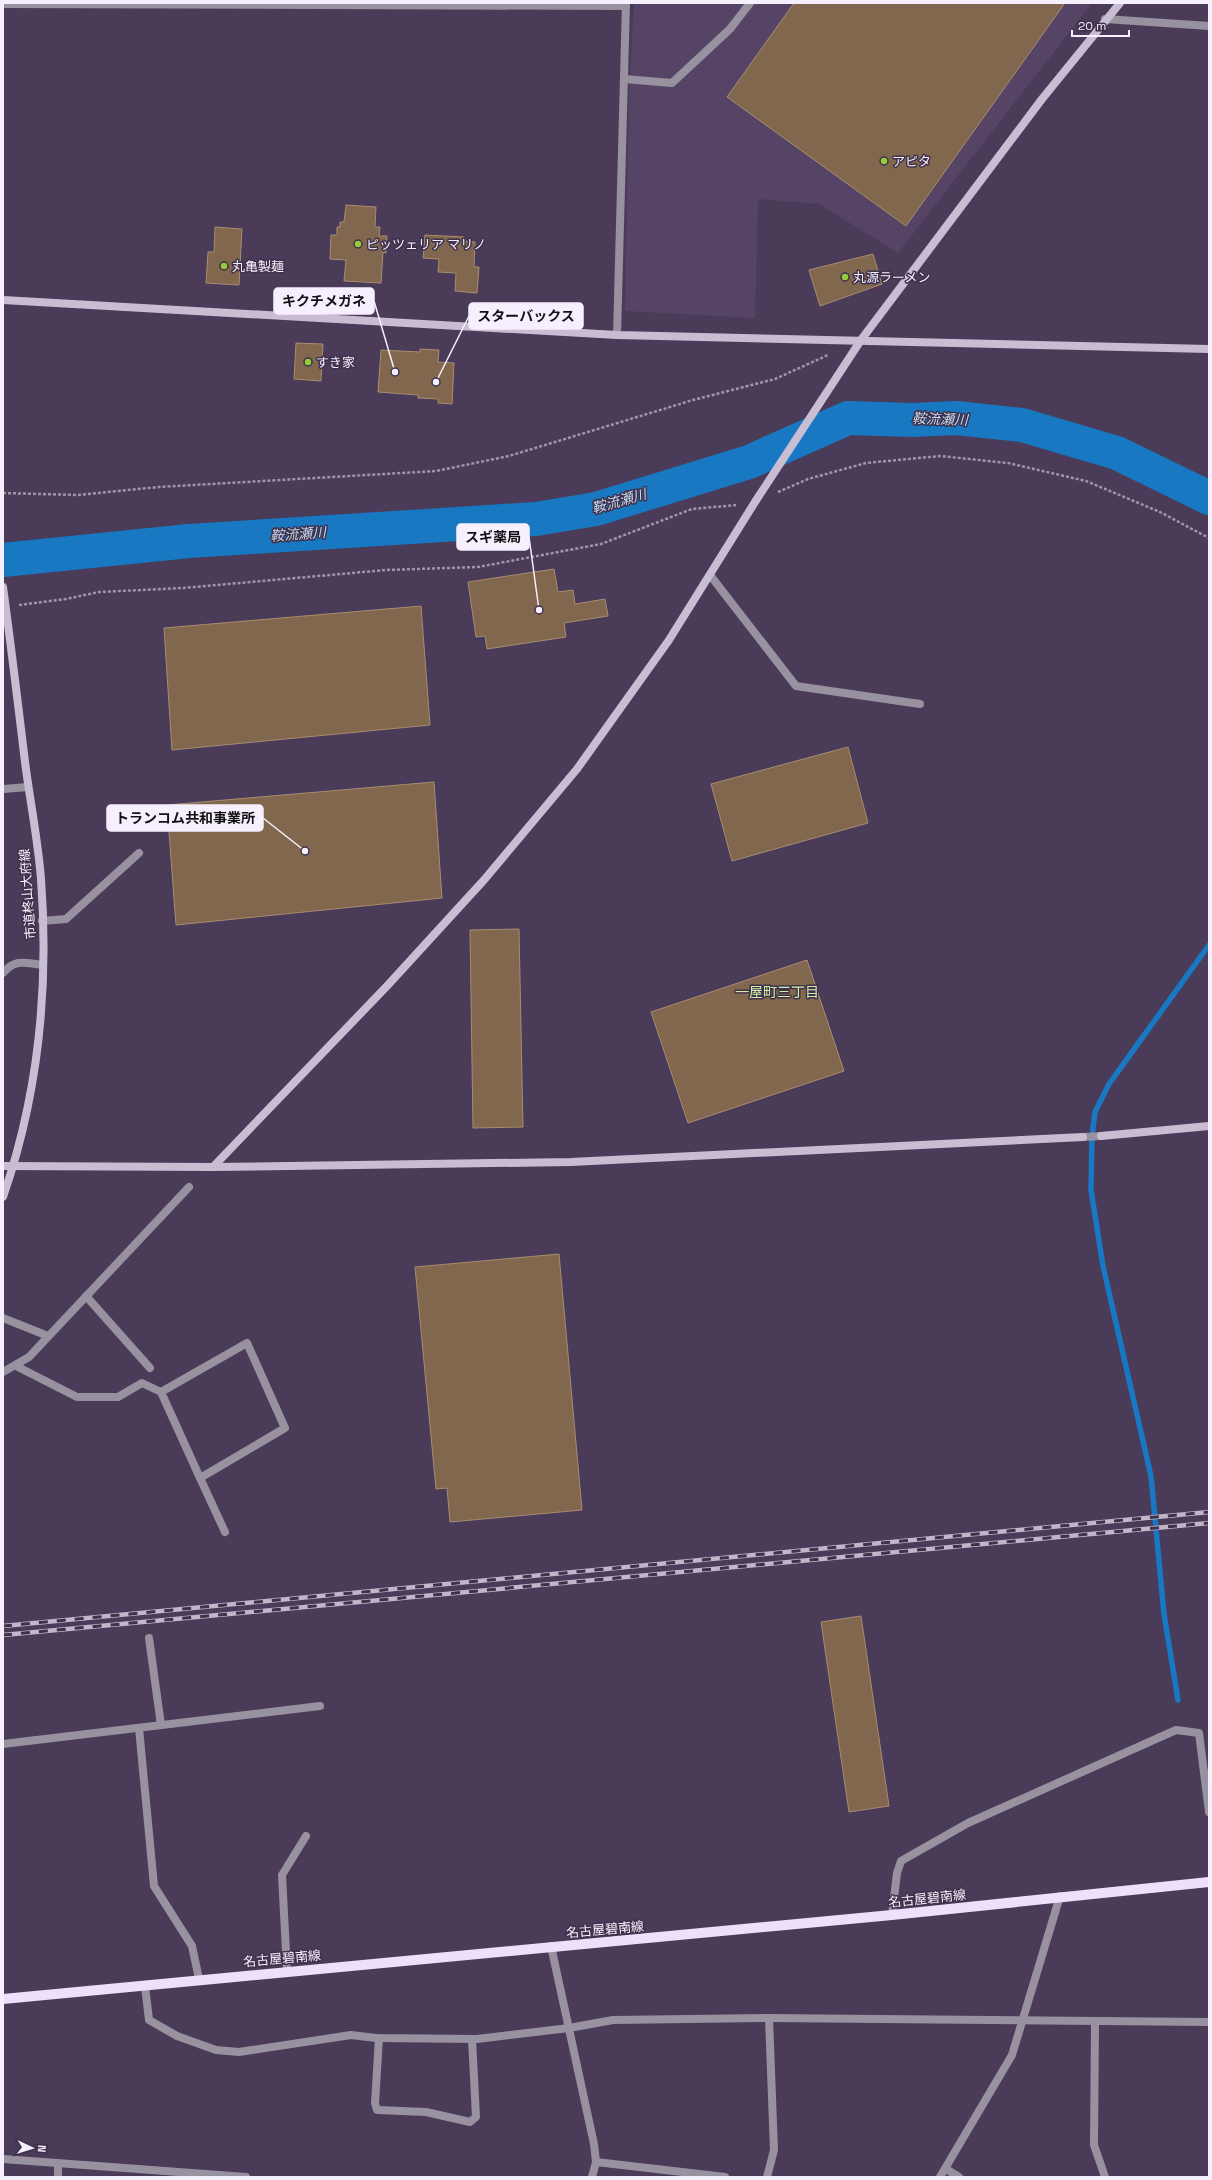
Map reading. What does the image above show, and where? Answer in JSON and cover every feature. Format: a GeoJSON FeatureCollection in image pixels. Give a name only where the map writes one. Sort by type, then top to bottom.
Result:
{"type":"FeatureCollection","features":[{"type":"Feature","properties":{"kind":"main road","name":"名古屋碧南線"},"geometry":{"type":"LineString","coordinates":[[3,1999],[145,1986],[199,1979],[892,1915],[1060,1896],[1209,1882]]}},
{"type":"Feature","properties":{"kind":"street"},"geometry":{"type":"LineString","coordinates":[[624,79],[672,83],[730,29],[750,3]]}},
{"type":"Feature","properties":{"kind":"street"},"geometry":{"type":"LineString","coordinates":[[213,1167],[387,986],[484,880],[577,769],[669,640],[755,502],[861,340],[1042,99],[1105,19],[1120,3]]}},
{"type":"Feature","properties":{"kind":"street"},"geometry":{"type":"LineString","coordinates":[[3,4],[626,5],[617,334]]}},
{"type":"Feature","properties":{"kind":"street"},"geometry":{"type":"LineString","coordinates":[[1105,19],[1209,26]]}},
{"type":"Feature","properties":{"kind":"street"},"geometry":{"type":"LineString","coordinates":[[3,300],[617,334],[1209,349]]}},
{"type":"Feature","properties":{"kind":"street"},"geometry":{"type":"LineString","coordinates":[[710,575],[796,686],[920,704]]}},
{"type":"Feature","properties":{"kind":"street","name":"市道柊山大府線"},"geometry":{"type":"LineString","coordinates":[[3,587],[41,878],[43,965],[38,1038],[26,1118],[14,1166],[3,1197]]}},
{"type":"Feature","properties":{"kind":"street"},"geometry":{"type":"LineString","coordinates":[[3,789],[28,787]]}},
{"type":"Feature","properties":{"kind":"street"},"geometry":{"type":"LineString","coordinates":[[42,921],[66,919],[139,853]]}},
{"type":"Feature","properties":{"kind":"street"},"geometry":{"type":"LineString","coordinates":[[3,973],[10,965],[20,962],[43,965]]}},
{"type":"Feature","properties":{"kind":"street"},"geometry":{"type":"LineString","coordinates":[[3,1166],[213,1167],[571,1162],[1101,1136],[1209,1126]]}},
{"type":"Feature","properties":{"kind":"street"},"geometry":{"type":"LineString","coordinates":[[3,1372],[16,1366],[29,1357],[189,1186]]}},
{"type":"Feature","properties":{"kind":"street"},"geometry":{"type":"LineString","coordinates":[[86,1296],[150,1368]]}},
{"type":"Feature","properties":{"kind":"street"},"geometry":{"type":"LineString","coordinates":[[3,1318],[48,1336]]}},
{"type":"Feature","properties":{"kind":"street"},"geometry":{"type":"LineString","coordinates":[[161,1392],[247,1343],[285,1428],[200,1478]]}},
{"type":"Feature","properties":{"kind":"street"},"geometry":{"type":"LineString","coordinates":[[16,1366],[77,1397],[118,1397],[142,1383],[161,1392],[225,1532]]}},
{"type":"Feature","properties":{"kind":"street"},"geometry":{"type":"LineString","coordinates":[[149,1638],[161,1725]]}},
{"type":"Feature","properties":{"kind":"street"},"geometry":{"type":"LineString","coordinates":[[3,1744],[320,1706]]}},
{"type":"Feature","properties":{"kind":"street"},"geometry":{"type":"LineString","coordinates":[[139,1728],[154,1886],[192,1946],[199,1979]]}},
{"type":"Feature","properties":{"kind":"street"},"geometry":{"type":"LineString","coordinates":[[892,1915],[897,1873],[901,1861],[968,1823],[1176,1730],[1199,1733],[1209,1812]]}},
{"type":"Feature","properties":{"kind":"street"},"geometry":{"type":"LineString","coordinates":[[287,1971],[282,1875],[306,1836]]}},
{"type":"Feature","properties":{"kind":"street"},"geometry":{"type":"LineString","coordinates":[[940,2177],[1012,2055],[1024,2020],[1060,1896]]}},
{"type":"Feature","properties":{"kind":"street"},"geometry":{"type":"LineString","coordinates":[[551,1946],[594,2144],[596,2162],[592,2177]]}},
{"type":"Feature","properties":{"kind":"street"},"geometry":{"type":"LineString","coordinates":[[145,1986],[149,2020],[177,2036],[216,2050],[239,2052],[351,2035],[379,2038],[472,2039],[569,2028],[614,2020],[769,2018],[1209,2022]]}},
{"type":"Feature","properties":{"kind":"street"},"geometry":{"type":"LineString","coordinates":[[768,2177],[774,2150],[769,2018]]}},
{"type":"Feature","properties":{"kind":"street"},"geometry":{"type":"LineString","coordinates":[[1095,2022],[1094,2145],[1105,2177]]}},
{"type":"Feature","properties":{"kind":"street"},"geometry":{"type":"LineString","coordinates":[[379,2038],[374,2104],[377,2110],[426,2112],[470,2122],[476,2117],[472,2039]]}},
{"type":"Feature","properties":{"kind":"street"},"geometry":{"type":"LineString","coordinates":[[3,2159],[203,2176],[246,2177]]}},
{"type":"Feature","properties":{"kind":"street"},"geometry":{"type":"LineString","coordinates":[[596,2162],[667,2174],[725,2177]]}},
{"type":"Feature","properties":{"kind":"street"},"geometry":{"type":"LineString","coordinates":[[58,2164],[58,2177]]}},
{"type":"Feature","properties":{"kind":"street"},"geometry":{"type":"LineString","coordinates":[[946,2169],[959,2177]]}},
{"type":"Feature","properties":{"kind":"path"},"geometry":{"type":"LineString","coordinates":[[3,493],[78,495],[159,487],[436,471],[509,456],[693,400],[775,379],[833,353]]}},
{"type":"Feature","properties":{"kind":"path"},"geometry":{"type":"LineString","coordinates":[[5,602],[66,599],[99,592],[182,588],[386,570],[478,566],[601,544],[692,509],[731,506],[755,502],[808,479],[866,463],[940,456],[1008,463],[1086,481],[1160,512],[1209,538]]}},
{"type":"Feature","properties":{"kind":"shaded area"},"geometry":{"type":"Polygon","coordinates":[[[634,3],[1092,3],[898,253],[819,204],[758,199],[755,318],[625,311],[629,91],[634,3]]]}},
{"type":"Feature","properties":{"kind":"building","name":"アピタ"},"geometry":{"type":"Polygon","coordinates":[[[794,3],[1065,3],[906,226],[727,97],[794,3]]]}},
{"type":"Feature","properties":{"kind":"building","name":"ピッツェリア マリノ"},"geometry":{"type":"Polygon","coordinates":[[[346,205],[376,207],[375,227],[380,227],[379,236],[387,236],[386,253],[383,252],[381,283],[344,281],[346,260],[330,259],[331,235],[337,235],[337,227],[340,227],[340,222],[344,222],[346,205]]]}},
{"type":"Feature","properties":{"kind":"building","name":"丸亀製麺"},"geometry":{"type":"Polygon","coordinates":[[[215,227],[242,229],[239,285],[206,283],[208,252],[214,252],[215,227]]]}},
{"type":"Feature","properties":{"kind":"building"},"geometry":{"type":"Polygon","coordinates":[[[425,235],[464,237],[464,241],[475,242],[474,267],[479,267],[477,293],[455,291],[456,273],[438,272],[439,259],[423,258],[425,235]]]}},
{"type":"Feature","properties":{"kind":"building","name":"丸源ラーメン"},"geometry":{"type":"Polygon","coordinates":[[[873,254],[882,284],[820,306],[809,270],[873,254]]]}},
{"type":"Feature","properties":{"kind":"building","name":"すき家"},"geometry":{"type":"Polygon","coordinates":[[[296,343],[323,344],[321,381],[294,379],[296,343]]]}},
{"type":"Feature","properties":{"kind":"building"},"geometry":{"type":"Polygon","coordinates":[[[420,349],[439,350],[438,362],[454,363],[452,404],[438,403],[438,399],[418,398],[418,395],[378,392],[381,350],[420,352],[420,349]]]}},
{"type":"Feature","properties":{"kind":"building"},"geometry":{"type":"Polygon","coordinates":[[[554,569],[558,592],[573,590],[575,604],[605,599],[608,616],[564,623],[566,637],[487,649],[485,636],[476,637],[468,582],[554,569]]]}},
{"type":"Feature","properties":{"kind":"building"},"geometry":{"type":"Polygon","coordinates":[[[421,606],[430,725],[172,750],[164,628],[421,606]]]}},
{"type":"Feature","properties":{"kind":"building"},"geometry":{"type":"Polygon","coordinates":[[[848,747],[868,823],[732,861],[711,784],[848,747]]]}},
{"type":"Feature","properties":{"kind":"building"},"geometry":{"type":"Polygon","coordinates":[[[434,782],[442,898],[176,925],[167,805],[434,782]]]}},
{"type":"Feature","properties":{"kind":"building"},"geometry":{"type":"Polygon","coordinates":[[[519,929],[523,1127],[473,1128],[470,930],[519,929]]]}},
{"type":"Feature","properties":{"kind":"building"},"geometry":{"type":"Polygon","coordinates":[[[807,960],[844,1071],[688,1123],[651,1012],[807,960]]]}},
{"type":"Feature","properties":{"kind":"building"},"geometry":{"type":"Polygon","coordinates":[[[559,1254],[582,1510],[450,1522],[447,1488],[436,1489],[415,1267],[559,1254]]]}},
{"type":"Feature","properties":{"kind":"building"},"geometry":{"type":"Polygon","coordinates":[[[861,1616],[889,1806],[849,1812],[821,1622],[861,1616]]]}},
{"type":"Feature","properties":{"kind":"waterway","name":"鞍流瀬川"},"geometry":{"type":"LineString","coordinates":[[3,560],[189,541],[536,519],[596,509],[749,462],[848,418],[913,420],[956,418],[1022,425],[1117,453],[1209,498]]}},
{"type":"Feature","properties":{"kind":"waterway"},"geometry":{"type":"LineString","coordinates":[[1178,1700],[1164,1614],[1151,1476],[1103,1266],[1091,1190],[1092,1136],[1095,1112],[1109,1084],[1209,945]]}},
{"type":"Feature","properties":{"kind":"railway"},"geometry":{"type":"LineString","coordinates":[[3,1626],[1209,1512]]}},
{"type":"Feature","properties":{"kind":"railway"},"geometry":{"type":"LineString","coordinates":[[3,1635],[1209,1523]]}},
{"type":"Feature","properties":{"kind":"place","name":"アピタ"},"geometry":{"type":"Point","coordinates":[884,161]}},
{"type":"Feature","properties":{"kind":"place","name":"ピッツェリア マリノ"},"geometry":{"type":"Point","coordinates":[358,244]}},
{"type":"Feature","properties":{"kind":"place","name":"丸亀製麺"},"geometry":{"type":"Point","coordinates":[224,266]}},
{"type":"Feature","properties":{"kind":"place","name":"丸源ラーメン"},"geometry":{"type":"Point","coordinates":[845,277]}},
{"type":"Feature","properties":{"kind":"place","name":"すき家"},"geometry":{"type":"Point","coordinates":[308,362]}},
{"type":"Feature","properties":{"kind":"place","name":"キクチメガネ"},"geometry":{"type":"Point","coordinates":[395,372]}},
{"type":"Feature","properties":{"kind":"place","name":"スターバックス"},"geometry":{"type":"Point","coordinates":[436,382]}},
{"type":"Feature","properties":{"kind":"place","name":"スギ薬局"},"geometry":{"type":"Point","coordinates":[539,610]}},
{"type":"Feature","properties":{"kind":"place","name":"トランコム共和事業所"},"geometry":{"type":"Point","coordinates":[305,851]}},
{"type":"Feature","properties":{"kind":"district","name":"一屋町三丁目"},"geometry":{"type":"Point","coordinates":[777,992]}}]}
